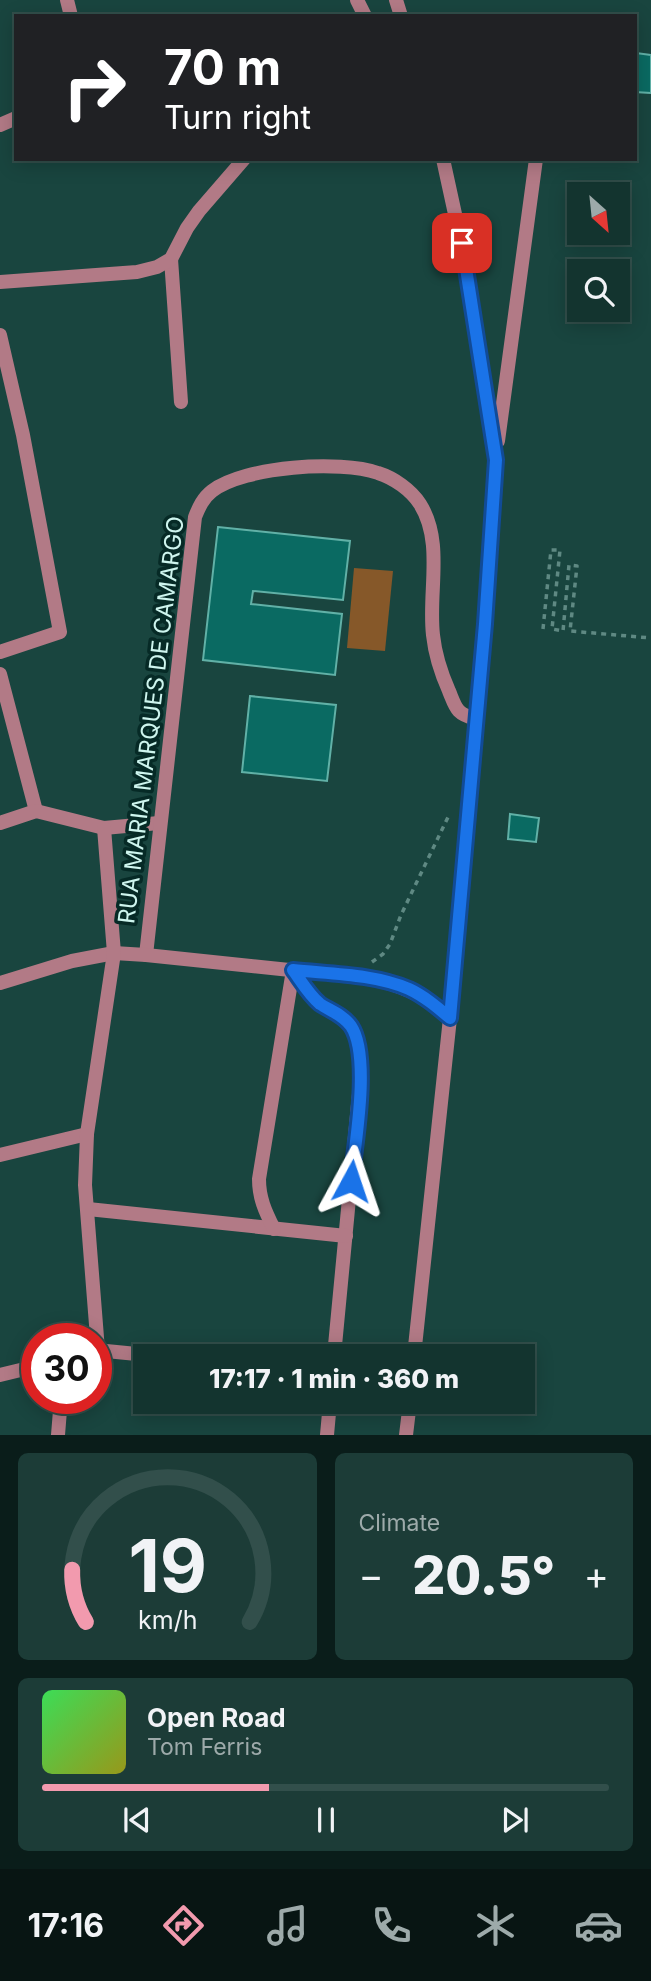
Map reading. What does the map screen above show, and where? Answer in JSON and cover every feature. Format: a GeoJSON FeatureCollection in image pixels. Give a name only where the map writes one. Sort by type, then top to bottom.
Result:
{"type":"FeatureCollection","features":[{"type":"Feature","properties":{"kind":"street"},"geometry":{"type":"LineString","coordinates":[[181,401],[171,259],[199,211],[242,161]]}},
{"type":"Feature","properties":{"kind":"street"},"geometry":{"type":"LineString","coordinates":[[443,161],[467,269],[496,460]]}},
{"type":"Feature","properties":{"kind":"street"},"geometry":{"type":"LineString","coordinates":[[415,1344],[450,1018],[485,624],[496,460],[536,161]]}},
{"type":"Feature","properties":{"kind":"street"},"geometry":{"type":"LineString","coordinates":[[0,282],[137,272],[157,267],[171,259]]}},
{"type":"Feature","properties":{"kind":"street"},"geometry":{"type":"LineString","coordinates":[[0,335],[23,435],[60,632],[0,652]]}},
{"type":"Feature","properties":{"kind":"street","name":"RUA MARIA MARQUES DE CAMARGO"},"geometry":{"type":"LineString","coordinates":[[146,955],[195,517],[202,502],[212,491],[225,483],[250,475],[326,466],[379,473],[402,485],[418,501],[428,519],[433,540],[432,633],[437,658],[457,710],[464,716],[476,719]]}},
{"type":"Feature","properties":{"kind":"street"},"geometry":{"type":"LineString","coordinates":[[0,674],[36,811]]}},
{"type":"Feature","properties":{"kind":"street"},"geometry":{"type":"LineString","coordinates":[[0,823],[36,811],[104,828],[159,823]]}},
{"type":"Feature","properties":{"kind":"street","name":"RUA MARIA MARQUES DE CAMARGO"},"geometry":{"type":"LineString","coordinates":[[95,1323],[85,1160],[114,953],[104,828]]}},
{"type":"Feature","properties":{"kind":"street"},"geometry":{"type":"LineString","coordinates":[[0,984],[72,961],[114,953],[146,955],[366,978],[408,989],[450,1018]]}},
{"type":"Feature","properties":{"kind":"street"},"geometry":{"type":"LineString","coordinates":[[274,1228],[263,1207],[259,1179],[293,970]]}},
{"type":"Feature","properties":{"kind":"street"},"geometry":{"type":"LineString","coordinates":[[293,970],[320,1003],[340,1015],[351,1027],[360,1053],[361,1073],[335,1344]]}},
{"type":"Feature","properties":{"kind":"street"},"geometry":{"type":"LineString","coordinates":[[0,1155],[87,1134]]}},
{"type":"Feature","properties":{"kind":"street"},"geometry":{"type":"LineString","coordinates":[[88,1209],[346,1236]]}},
{"type":"Feature","properties":{"kind":"street"},"geometry":{"type":"LineString","coordinates":[[112,1352],[133,1354]]}},
{"type":"Feature","properties":{"kind":"street"},"geometry":{"type":"LineString","coordinates":[[0,1375],[21,1370]]}},
{"type":"Feature","properties":{"kind":"street"},"geometry":{"type":"LineString","coordinates":[[58,1435],[60,1414]]}},
{"type":"Feature","properties":{"kind":"street"},"geometry":{"type":"LineString","coordinates":[[327,1435],[329,1414]]}},
{"type":"Feature","properties":{"kind":"street"},"geometry":{"type":"LineString","coordinates":[[406,1435],[409,1414]]}},
{"type":"Feature","properties":{"kind":"path"},"geometry":{"type":"LineString","coordinates":[[543,629],[551,550],[560,550],[552,629],[563,631],[569,565],[577,566],[570,631],[651,638]]}},
{"type":"Feature","properties":{"kind":"path"},"geometry":{"type":"LineString","coordinates":[[366,978],[373,960],[379,958],[390,944],[454,806],[469,803]]}},
{"type":"Feature","properties":{"kind":"shaded area"},"geometry":{"type":"Polygon","coordinates":[[[354,568],[393,571],[385,651],[347,648],[354,568]]]}},
{"type":"Feature","properties":{"kind":"building"},"geometry":{"type":"Polygon","coordinates":[[[637,53],[651,55],[651,93],[637,92],[637,53]]]}},
{"type":"Feature","properties":{"kind":"building"},"geometry":{"type":"Polygon","coordinates":[[[218,527],[350,541],[343,600],[253,591],[251,604],[342,614],[335,675],[203,660],[218,527]]]}},
{"type":"Feature","properties":{"kind":"building"},"geometry":{"type":"Polygon","coordinates":[[[250,696],[336,705],[327,781],[242,772],[250,696]]]}},
{"type":"Feature","properties":{"kind":"building"},"geometry":{"type":"Polygon","coordinates":[[[510,814],[539,818],[536,842],[508,839],[510,814]]]}},
{"type":"Feature","properties":{"kind":"route"},"geometry":{"type":"LineString","coordinates":[[351,1181],[361,1073],[360,1053],[351,1027],[340,1015],[320,1003],[293,970],[366,978],[408,989],[450,1018],[485,624],[496,460],[462,243]]}}]}
